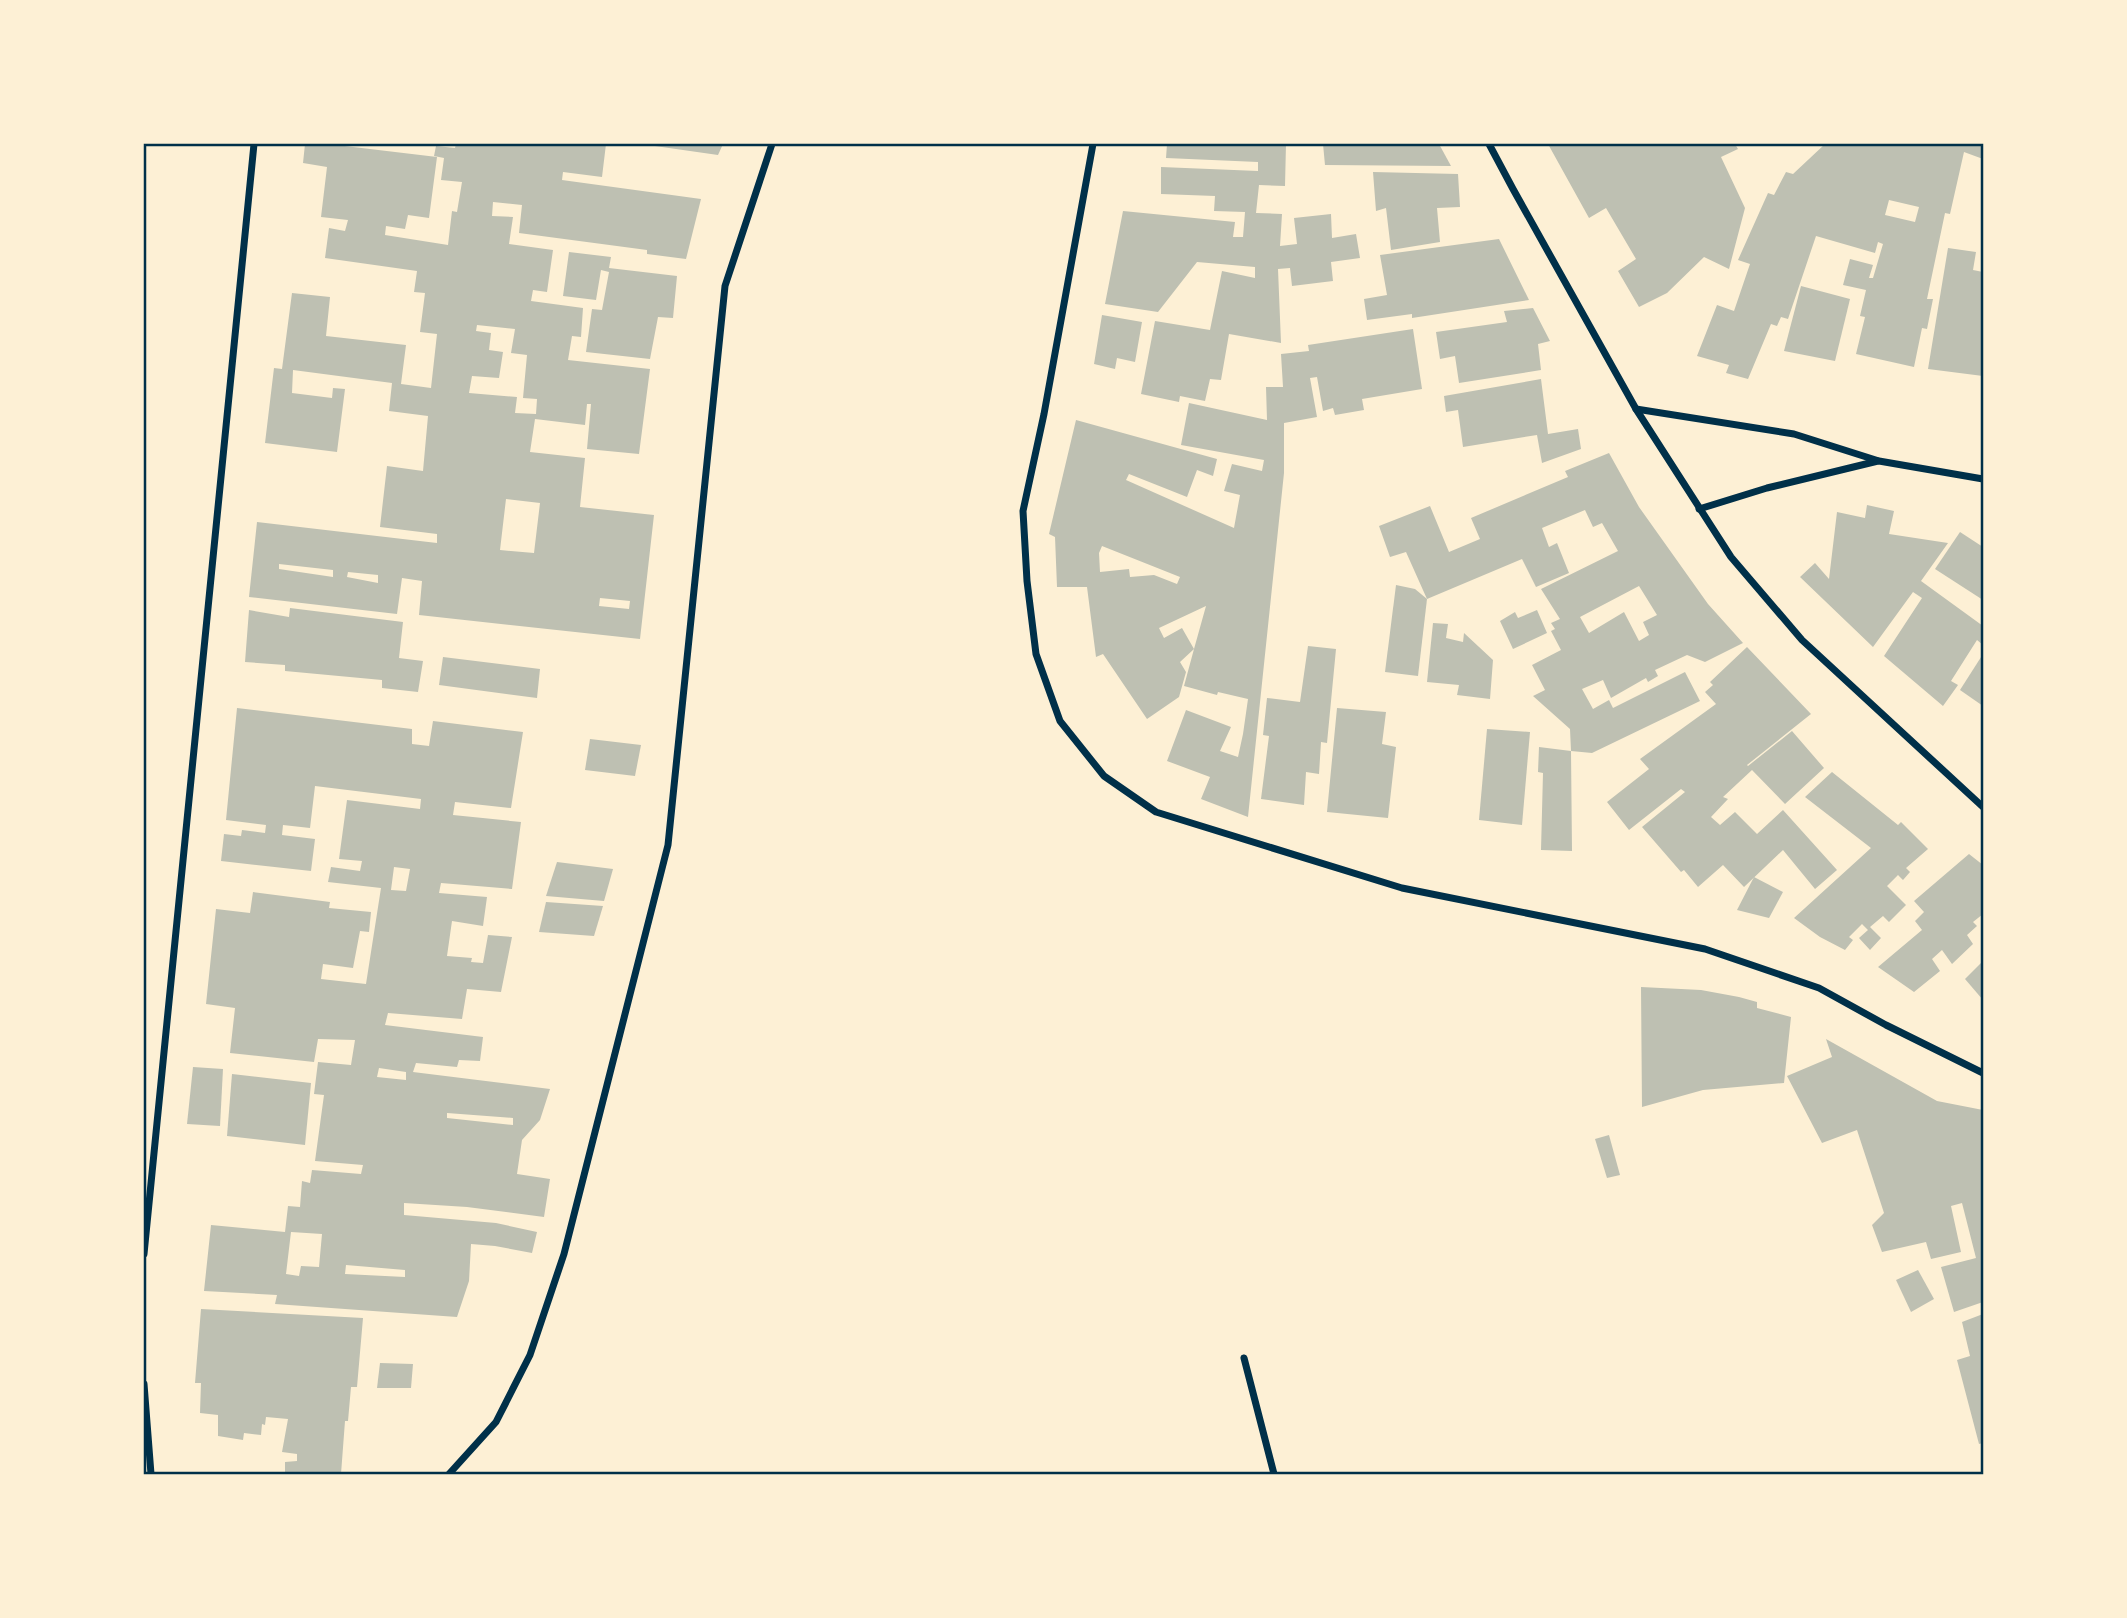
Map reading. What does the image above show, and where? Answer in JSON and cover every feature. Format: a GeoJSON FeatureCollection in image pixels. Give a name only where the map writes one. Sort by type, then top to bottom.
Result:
{"type":"FeatureCollection","features":[{"type":"Feature","properties":{"kind":"street"},"geometry":{"type":"LineString","coordinates":[[144,1254],[254,144]]}},
{"type":"Feature","properties":{"kind":"street"},"geometry":{"type":"LineString","coordinates":[[449,1475],[496,1422],[530,1355],[564,1254],[668,845],[725,286],[772,144]]}},
{"type":"Feature","properties":{"kind":"street"},"geometry":{"type":"LineString","coordinates":[[1093,144],[1044,414],[1023,511],[1027,581],[1036,654],[1060,721],[1104,776],[1156,812],[1402,888],[1717,953],[1819,988],[1983,1073]]}},
{"type":"Feature","properties":{"kind":"street"},"geometry":{"type":"LineString","coordinates":[[1489,144],[1636,409],[1731,557],[1802,640],[1983,807]]}},
{"type":"Feature","properties":{"kind":"street"},"geometry":{"type":"LineString","coordinates":[[1636,409],[1794,434],[1879,461],[1983,479]]}},
{"type":"Feature","properties":{"kind":"street"},"geometry":{"type":"LineString","coordinates":[[1699,509],[1767,488],[1879,461]]}},
{"type":"Feature","properties":{"kind":"street"},"geometry":{"type":"LineString","coordinates":[[1244,1358],[1275,1475]]}},
{"type":"Feature","properties":{"kind":"street"},"geometry":{"type":"LineString","coordinates":[[144,1384],[151,1475]]}},
{"type":"Feature","properties":{"kind":"building"},"geometry":{"type":"Polygon","coordinates":[[[305,144],[328,144],[437,157],[429,218],[408,215],[405,229],[386,226],[385,235],[448,245],[452,211],[457,212],[462,182],[441,180],[444,158],[434,156],[436,146],[455,148],[456,144],[606,144],[602,177],[563,172],[562,180],[701,199],[686,259],[647,254],[647,250],[519,233],[522,205],[493,202],[492,216],[513,217],[509,244],[553,250],[547,292],[533,290],[531,301],[583,308],[581,337],[572,336],[568,360],[650,369],[639,454],[587,449],[591,404],[587,404],[585,425],[535,419],[530,452],[585,458],[580,507],[654,515],[640,639],[419,615],[422,581],[402,578],[397,614],[249,597],[257,522],[437,543],[437,534],[380,527],[387,466],[423,471],[428,416],[389,411],[392,383],[293,370],[292,393],[332,398],[333,388],[345,389],[337,452],[265,443],[274,368],[282,369],[292,293],[330,297],[326,336],[406,345],[401,384],[431,388],[437,334],[420,332],[425,293],[414,292],[417,271],[325,258],[329,228],[345,231],[348,220],[321,217],[327,167],[303,163],[305,144]],[[477,325],[476,331],[491,333],[489,350],[503,352],[499,378],[472,376],[469,393],[517,397],[515,413],[536,414],[537,399],[523,398],[527,355],[511,353],[515,329],[477,325]],[[506,499],[500,550],[534,553],[540,503],[506,499]],[[279,564],[279,569],[333,577],[333,570],[279,564]],[[348,572],[347,577],[378,583],[378,575],[348,572]],[[600,598],[599,606],[629,609],[630,601],[600,598]]]}},
{"type":"Feature","properties":{"kind":"building"},"geometry":{"type":"Polygon","coordinates":[[[648,144],[723,144],[718,155],[648,144]]]}},
{"type":"Feature","properties":{"kind":"building"},"geometry":{"type":"Polygon","coordinates":[[[1167,144],[1286,144],[1285,186],[1259,185],[1256,213],[1282,214],[1280,246],[1297,244],[1294,218],[1331,214],[1332,238],[1356,234],[1360,258],[1331,262],[1333,281],[1292,286],[1290,268],[1278,269],[1281,343],[1229,334],[1221,380],[1210,379],[1205,401],[1180,396],[1179,402],[1141,394],[1155,321],[1210,330],[1222,271],[1255,278],[1255,267],[1197,262],[1158,312],[1105,304],[1123,211],[1235,222],[1233,237],[1243,237],[1245,212],[1214,211],[1215,196],[1161,194],[1161,167],[1258,171],[1258,162],[1166,158],[1167,144]]]}},
{"type":"Feature","properties":{"kind":"building"},"geometry":{"type":"Polygon","coordinates":[[[1323,144],[1439,144],[1451,166],[1325,165],[1323,144]]]}},
{"type":"Feature","properties":{"kind":"building"},"geometry":{"type":"Polygon","coordinates":[[[1548,144],[1735,144],[1738,149],[1721,157],[1745,208],[1729,269],[1704,257],[1667,293],[1639,307],[1618,271],[1636,259],[1606,208],[1589,218],[1548,144]]]}},
{"type":"Feature","properties":{"kind":"building"},"geometry":{"type":"Polygon","coordinates":[[[1825,144],[1983,144],[1983,159],[1964,152],[1950,214],[1945,213],[1927,299],[1933,299],[1927,329],[1922,328],[1914,367],[1856,354],[1865,317],[1860,316],[1866,290],[1843,285],[1850,259],[1873,265],[1869,278],[1873,278],[1883,244],[1878,242],[1875,253],[1816,236],[1788,319],[1781,317],[1777,326],[1771,324],[1748,379],[1726,373],[1729,365],[1697,356],[1717,305],[1734,311],[1750,264],[1738,260],[1768,193],[1774,195],[1786,172],[1793,174],[1825,144]],[[1889,200],[1885,215],[1915,222],[1919,207],[1889,200]]]}},
{"type":"Feature","properties":{"kind":"building"},"geometry":{"type":"Polygon","coordinates":[[[1373,172],[1458,174],[1460,207],[1437,208],[1440,242],[1391,250],[1386,208],[1376,211],[1373,172]]]}},
{"type":"Feature","properties":{"kind":"building"},"geometry":{"type":"Polygon","coordinates":[[[1499,239],[1529,300],[1412,318],[1412,314],[1367,320],[1364,299],[1387,295],[1380,255],[1499,239]]]}},
{"type":"Feature","properties":{"kind":"building"},"geometry":{"type":"Polygon","coordinates":[[[1948,248],[1976,252],[1973,270],[1983,272],[1983,376],[1928,369],[1948,248]]]}},
{"type":"Feature","properties":{"kind":"building"},"geometry":{"type":"Polygon","coordinates":[[[569,252],[611,257],[609,268],[677,276],[673,318],[658,317],[650,359],[586,352],[592,309],[602,310],[609,272],[601,270],[596,300],[563,296],[569,252]]]}},
{"type":"Feature","properties":{"kind":"building"},"geometry":{"type":"Polygon","coordinates":[[[1801,286],[1850,299],[1835,361],[1784,351],[1801,286]]]}},
{"type":"Feature","properties":{"kind":"building"},"geometry":{"type":"Polygon","coordinates":[[[1533,308],[1550,341],[1538,344],[1541,370],[1459,383],[1455,356],[1440,359],[1436,332],[1507,322],[1504,311],[1533,308]]]}},
{"type":"Feature","properties":{"kind":"building"},"geometry":{"type":"Polygon","coordinates":[[[1102,315],[1142,322],[1135,362],[1117,358],[1115,369],[1094,364],[1102,315]]]}},
{"type":"Feature","properties":{"kind":"building"},"geometry":{"type":"Polygon","coordinates":[[[1413,329],[1422,389],[1362,399],[1364,410],[1335,415],[1333,408],[1323,411],[1317,377],[1310,378],[1317,417],[1284,423],[1284,473],[1248,817],[1201,799],[1210,777],[1167,761],[1186,710],[1231,727],[1220,751],[1238,757],[1248,699],[1218,692],[1217,695],[1184,686],[1194,649],[1180,662],[1186,672],[1179,697],[1147,719],[1103,654],[1096,657],[1087,587],[1057,587],[1055,537],[1049,534],[1076,420],[1217,459],[1213,476],[1197,470],[1187,497],[1129,474],[1126,480],[1234,528],[1240,495],[1224,491],[1232,464],[1262,471],[1264,460],[1181,445],[1189,403],[1267,420],[1266,387],[1283,387],[1281,354],[1309,351],[1308,345],[1413,329]],[[1102,546],[1099,553],[1100,572],[1129,569],[1130,577],[1154,575],[1177,584],[1180,577],[1102,546]],[[1206,606],[1159,628],[1164,638],[1182,628],[1194,649],[1206,606]]]}},
{"type":"Feature","properties":{"kind":"building"},"geometry":{"type":"Polygon","coordinates":[[[1541,379],[1548,434],[1578,429],[1581,449],[1542,463],[1537,435],[1463,447],[1458,410],[1446,412],[1444,396],[1541,379]]]}},
{"type":"Feature","properties":{"kind":"building"},"geometry":{"type":"Polygon","coordinates":[[[1609,453],[1639,507],[1708,604],[1743,643],[1705,662],[1687,655],[1655,670],[1658,676],[1648,682],[1646,678],[1611,698],[1603,680],[1582,689],[1593,709],[1609,700],[1613,708],[1685,672],[1700,701],[1592,753],[1571,751],[1570,729],[1533,696],[1545,690],[1532,665],[1561,650],[1551,631],[1555,629],[1551,623],[1560,619],[1541,589],[1618,551],[1602,523],[1593,527],[1585,510],[1542,528],[1549,547],[1557,543],[1569,573],[1536,587],[1522,559],[1427,599],[1406,552],[1390,557],[1379,526],[1430,506],[1449,552],[1480,539],[1471,518],[1568,477],[1565,471],[1609,453]],[[1639,586],[1580,617],[1589,633],[1624,612],[1639,641],[1649,635],[1643,622],[1657,615],[1639,586]]]}},
{"type":"Feature","properties":{"kind":"building"},"geometry":{"type":"Polygon","coordinates":[[[1867,505],[1894,511],[1889,534],[1948,543],[1921,581],[1983,626],[1983,645],[1977,640],[1951,681],[1958,685],[1943,706],[1884,656],[1922,598],[1913,592],[1873,647],[1800,577],[1815,563],[1829,579],[1837,512],[1865,518],[1867,505]]]}},
{"type":"Feature","properties":{"kind":"building"},"geometry":{"type":"Polygon","coordinates":[[[1960,532],[1983,547],[1983,600],[1935,569],[1960,532]]]}},
{"type":"Feature","properties":{"kind":"building"},"geometry":{"type":"Polygon","coordinates":[[[1396,585],[1415,589],[1427,599],[1418,676],[1385,672],[1396,585]]]}},
{"type":"Feature","properties":{"kind":"building"},"geometry":{"type":"Polygon","coordinates":[[[290,608],[403,622],[399,658],[423,661],[418,692],[382,688],[382,680],[285,671],[285,665],[245,662],[249,610],[289,617],[290,608]]]}},
{"type":"Feature","properties":{"kind":"building"},"geometry":{"type":"Polygon","coordinates":[[[1537,610],[1547,633],[1513,649],[1500,621],[1515,612],[1518,618],[1537,610]]]}},
{"type":"Feature","properties":{"kind":"building"},"geometry":{"type":"Polygon","coordinates":[[[1433,623],[1448,624],[1446,638],[1463,642],[1464,633],[1493,660],[1490,699],[1457,695],[1459,685],[1427,682],[1433,623]]]}},
{"type":"Feature","properties":{"kind":"building"},"geometry":{"type":"Polygon","coordinates":[[[1308,646],[1336,649],[1327,743],[1321,742],[1319,774],[1306,772],[1304,805],[1261,799],[1269,736],[1263,735],[1267,698],[1300,702],[1308,646]]]}},
{"type":"Feature","properties":{"kind":"building"},"geometry":{"type":"Polygon","coordinates":[[[1747,647],[1811,714],[1747,765],[1792,731],[1824,768],[1785,804],[1752,770],[1723,797],[1728,799],[1711,817],[1720,825],[1735,812],[1757,834],[1783,810],[1837,870],[1815,889],[1783,850],[1744,887],[1723,865],[1698,887],[1684,870],[1681,872],[1642,827],[1685,792],[1681,789],[1629,830],[1607,802],[1649,769],[1640,759],[1716,704],[1705,692],[1713,685],[1710,682],[1747,647]]]}},
{"type":"Feature","properties":{"kind":"building"},"geometry":{"type":"Polygon","coordinates":[[[1983,654],[1983,706],[1960,690],[1983,654]]]}},
{"type":"Feature","properties":{"kind":"building"},"geometry":{"type":"Polygon","coordinates":[[[443,657],[540,669],[537,698],[439,685],[443,657]]]}},
{"type":"Feature","properties":{"kind":"building"},"geometry":{"type":"Polygon","coordinates":[[[237,708],[412,729],[412,744],[429,746],[433,721],[523,732],[511,808],[455,802],[453,815],[521,822],[512,889],[441,883],[439,893],[487,897],[483,926],[452,921],[447,956],[472,958],[471,962],[483,963],[488,935],[512,937],[501,992],[467,989],[462,1019],[388,1013],[385,1025],[483,1037],[480,1061],[459,1060],[457,1067],[416,1063],[413,1072],[550,1089],[540,1120],[522,1140],[517,1174],[550,1179],[544,1217],[467,1207],[404,1203],[404,1215],[496,1223],[537,1232],[532,1253],[471,1244],[469,1281],[457,1317],[275,1304],[277,1295],[204,1291],[211,1225],[285,1232],[288,1206],[300,1207],[302,1181],[310,1183],[312,1170],[361,1174],[363,1165],[315,1161],[324,1095],[314,1094],[318,1062],[351,1065],[355,1040],[318,1039],[314,1062],[230,1053],[235,1008],[206,1004],[216,909],[250,913],[253,892],[330,902],[329,908],[371,912],[369,932],[360,931],[353,968],[323,964],[321,979],[366,984],[381,888],[328,882],[331,867],[360,871],[362,861],[339,859],[347,800],[420,809],[421,799],[315,786],[310,828],[283,825],[282,835],[315,839],[311,871],[221,861],[224,834],[241,836],[242,830],[265,833],[266,825],[226,820],[237,708]],[[394,867],[391,890],[406,891],[410,869],[394,867]],[[379,1068],[377,1077],[406,1080],[406,1072],[379,1068]],[[447,1113],[447,1118],[513,1125],[513,1118],[447,1113]],[[291,1232],[286,1274],[299,1276],[301,1266],[319,1267],[322,1234],[291,1232]],[[346,1265],[345,1274],[405,1277],[405,1270],[346,1265]]]}},
{"type":"Feature","properties":{"kind":"building"},"geometry":{"type":"Polygon","coordinates":[[[1337,708],[1386,712],[1382,744],[1396,747],[1388,818],[1327,812],[1337,708]]]}},
{"type":"Feature","properties":{"kind":"building"},"geometry":{"type":"Polygon","coordinates":[[[1487,729],[1530,732],[1522,825],[1479,820],[1487,729]]]}},
{"type":"Feature","properties":{"kind":"building"},"geometry":{"type":"Polygon","coordinates":[[[590,739],[641,745],[635,776],[585,770],[590,739]]]}},
{"type":"Feature","properties":{"kind":"building"},"geometry":{"type":"Polygon","coordinates":[[[1539,747],[1571,751],[1572,851],[1541,850],[1543,773],[1538,772],[1539,747]]]}},
{"type":"Feature","properties":{"kind":"building"},"geometry":{"type":"Polygon","coordinates":[[[1832,772],[1898,825],[1901,822],[1928,849],[1906,868],[1910,872],[1903,880],[1898,875],[1887,886],[1906,905],[1889,922],[1883,916],[1870,927],[1881,938],[1870,950],[1859,938],[1868,930],[1862,924],[1849,937],[1853,940],[1845,950],[1820,937],[1794,918],[1871,848],[1805,797],[1832,772]]]}},
{"type":"Feature","properties":{"kind":"building"},"geometry":{"type":"Polygon","coordinates":[[[1969,854],[1983,865],[1983,914],[1973,922],[1977,926],[1967,935],[1973,944],[1952,964],[1942,950],[1932,959],[1940,971],[1914,992],[1878,967],[1922,930],[1915,921],[1924,912],[1914,901],[1969,854]]]}},
{"type":"Feature","properties":{"kind":"building"},"geometry":{"type":"Polygon","coordinates":[[[557,862],[613,869],[604,901],[546,896],[557,862]]]}},
{"type":"Feature","properties":{"kind":"building"},"geometry":{"type":"Polygon","coordinates":[[[1754,877],[1783,892],[1769,918],[1737,910],[1754,877]]]}},
{"type":"Feature","properties":{"kind":"building"},"geometry":{"type":"Polygon","coordinates":[[[546,902],[603,906],[594,936],[539,932],[546,902]]]}},
{"type":"Feature","properties":{"kind":"building"},"geometry":{"type":"Polygon","coordinates":[[[1983,961],[1983,1000],[1965,979],[1983,961]]]}},
{"type":"Feature","properties":{"kind":"building"},"geometry":{"type":"Polygon","coordinates":[[[1641,987],[1701,990],[1739,997],[1757,1002],[1757,1008],[1791,1017],[1784,1083],[1703,1090],[1642,1107],[1641,987]]]}},
{"type":"Feature","properties":{"kind":"building"},"geometry":{"type":"Polygon","coordinates":[[[1826,1039],[1937,1101],[1983,1110],[1983,1302],[1954,1312],[1941,1267],[1976,1258],[1962,1203],[1951,1206],[1961,1252],[1931,1259],[1926,1242],[1882,1252],[1872,1225],[1884,1213],[1857,1130],[1822,1143],[1787,1076],[1832,1057],[1826,1039]]]}},
{"type":"Feature","properties":{"kind":"building"},"geometry":{"type":"Polygon","coordinates":[[[193,1067],[223,1069],[220,1126],[187,1124],[193,1067]]]}},
{"type":"Feature","properties":{"kind":"building"},"geometry":{"type":"Polygon","coordinates":[[[232,1074],[311,1083],[305,1145],[227,1136],[232,1074]]]}},
{"type":"Feature","properties":{"kind":"building"},"geometry":{"type":"Polygon","coordinates":[[[1609,1135],[1620,1175],[1607,1178],[1595,1139],[1609,1135]]]}},
{"type":"Feature","properties":{"kind":"building"},"geometry":{"type":"Polygon","coordinates":[[[1918,1270],[1934,1299],[1911,1312],[1896,1280],[1918,1270]]]}},
{"type":"Feature","properties":{"kind":"building"},"geometry":{"type":"Polygon","coordinates":[[[201,1309],[363,1318],[357,1387],[351,1387],[341,1474],[285,1474],[285,1462],[297,1461],[297,1454],[282,1452],[288,1419],[266,1417],[261,1435],[244,1433],[243,1440],[218,1436],[218,1415],[200,1413],[201,1383],[195,1383],[201,1309]]]}},
{"type":"Feature","properties":{"kind":"building"},"geometry":{"type":"Polygon","coordinates":[[[1983,1314],[1983,1443],[1979,1444],[1957,1360],[1970,1356],[1962,1322],[1983,1314]]]}},
{"type":"Feature","properties":{"kind":"building"},"geometry":{"type":"Polygon","coordinates":[[[380,1363],[413,1364],[411,1388],[377,1388],[380,1363]]]}}]}
